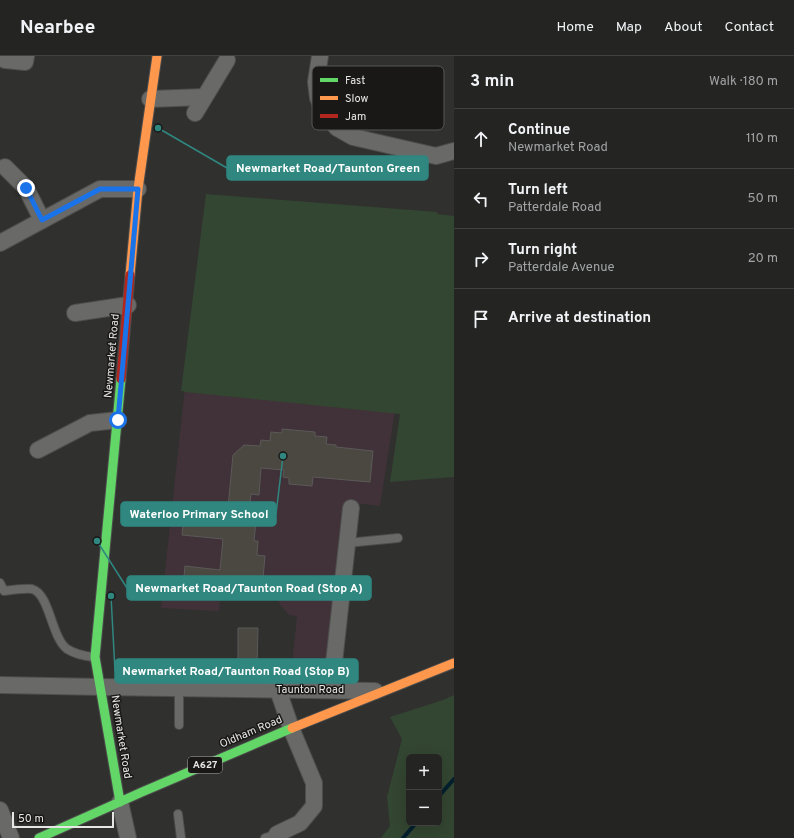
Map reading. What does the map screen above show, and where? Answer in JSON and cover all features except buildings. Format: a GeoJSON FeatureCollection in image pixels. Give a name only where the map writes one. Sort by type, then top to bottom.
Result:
{"type":"FeatureCollection","features":[{"type":"Feature","properties":{"kind":"main road","name":"Newmarket Road"},"geometry":{"type":"LineString","coordinates":[[120,802],[95,657],[118,420],[138,189],[157,56]]}},
{"type":"Feature","properties":{"kind":"main road","name":"Oldham Road"},"geometry":{"type":"LineString","coordinates":[[38,838],[291,728],[454,663]]}},
{"type":"Feature","properties":{"kind":"street"},"geometry":{"type":"LineString","coordinates":[[5,60],[25,62],[26,56]]}},
{"type":"Feature","properties":{"kind":"street"},"geometry":{"type":"LineString","coordinates":[[318,66],[320,56]]}},
{"type":"Feature","properties":{"kind":"street"},"geometry":{"type":"LineString","coordinates":[[195,113],[227,60]]}},
{"type":"Feature","properties":{"kind":"street"},"geometry":{"type":"LineString","coordinates":[[150,98],[204,97]]}},
{"type":"Feature","properties":{"kind":"street"},"geometry":{"type":"LineString","coordinates":[[341,130],[353,137],[436,156],[454,151]]}},
{"type":"Feature","properties":{"kind":"street"},"geometry":{"type":"LineString","coordinates":[[5,167],[26,188],[42,220]]}},
{"type":"Feature","properties":{"kind":"street"},"geometry":{"type":"LineString","coordinates":[[0,243],[100,189],[138,189]]}},
{"type":"Feature","properties":{"kind":"street"},"geometry":{"type":"LineString","coordinates":[[75,313],[128,305]]}},
{"type":"Feature","properties":{"kind":"street"},"geometry":{"type":"LineString","coordinates":[[38,450],[90,423],[118,420]]}},
{"type":"Feature","properties":{"kind":"street"},"geometry":{"type":"LineString","coordinates":[[331,690],[351,508]]}},
{"type":"Feature","properties":{"kind":"street","name":"Taunton Road"},"geometry":{"type":"LineString","coordinates":[[0,685],[380,692]]}},
{"type":"Feature","properties":{"kind":"street"},"geometry":{"type":"LineString","coordinates":[[271,836],[300,823],[314,806],[314,783],[291,728],[278,690]]}},
{"type":"Feature","properties":{"kind":"street"},"geometry":{"type":"LineString","coordinates":[[120,802],[128,838]]}},
{"type":"Feature","properties":{"kind":"street"},"geometry":{"type":"LineString","coordinates":[[0,810],[8,832]]}},
{"type":"Feature","properties":{"kind":"lane"},"geometry":{"type":"LineString","coordinates":[[347,543],[398,538]]}},
{"type":"Feature","properties":{"kind":"lane"},"geometry":{"type":"LineString","coordinates":[[0,583],[4,591],[32,589],[38,593],[43,600],[61,642],[67,649],[81,655],[95,657]]}},
{"type":"Feature","properties":{"kind":"lane"},"geometry":{"type":"LineString","coordinates":[[179,689],[179,725]]}},
{"type":"Feature","properties":{"kind":"lane"},"geometry":{"type":"LineString","coordinates":[[178,814],[181,838]]}},
{"type":"Feature","properties":{"kind":"shaded area"},"geometry":{"type":"Polygon","coordinates":[[[205,204],[437,212],[395,410],[380,506],[347,502],[328,673],[291,676],[297,616],[289,615],[279,603],[280,583],[247,580],[246,589],[221,586],[219,611],[161,608],[205,204]]]}},
{"type":"Feature","properties":{"kind":"green space"},"geometry":{"type":"Polygon","coordinates":[[[206,194],[437,212],[437,214],[454,216],[454,477],[390,482],[400,414],[181,391],[206,194]]]}},
{"type":"Feature","properties":{"kind":"green space"},"geometry":{"type":"Polygon","coordinates":[[[454,695],[454,838],[381,838],[390,826],[387,797],[402,739],[390,717],[454,695]]]}},
{"type":"Feature","properties":{"kind":"waterway"},"geometry":{"type":"LineString","coordinates":[[442,793],[454,779]]}},
{"type":"Feature","properties":{"kind":"waterway"},"geometry":{"type":"LineString","coordinates":[[403,838],[413,826]]}},
{"type":"Feature","properties":{"kind":"traffic: fast"},"geometry":{"type":"LineString","coordinates":[[120,802],[95,657],[121,379]]}},
{"type":"Feature","properties":{"kind":"traffic: fast"},"geometry":{"type":"LineString","coordinates":[[39,838],[292,728]]}},
{"type":"Feature","properties":{"kind":"traffic: slow"},"geometry":{"type":"LineString","coordinates":[[130,275],[138,189],[157,56]]}},
{"type":"Feature","properties":{"kind":"traffic: slow"},"geometry":{"type":"LineString","coordinates":[[292,728],[454,663]]}},
{"type":"Feature","properties":{"kind":"traffic: jam"},"geometry":{"type":"LineString","coordinates":[[121,379],[130,275]]}},
{"type":"Feature","properties":{"kind":"place","name":"Newmarket Road/Taunton Green"},"geometry":{"type":"Point","coordinates":[158,128]}},
{"type":"Feature","properties":{"kind":"place","name":"Waterloo Primary School"},"geometry":{"type":"Point","coordinates":[283,456]}},
{"type":"Feature","properties":{"kind":"place","name":"Newmarket Road/Taunton Road (Stop A)"},"geometry":{"type":"Point","coordinates":[97,541]}},
{"type":"Feature","properties":{"kind":"place","name":"Newmarket Road/Taunton Road (Stop B)"},"geometry":{"type":"Point","coordinates":[111,596]}},
{"type":"Feature","properties":{"kind":"route"},"geometry":{"type":"LineString","coordinates":[[26,188],[42,220],[100,189],[138,189],[118,420]]}}]}
